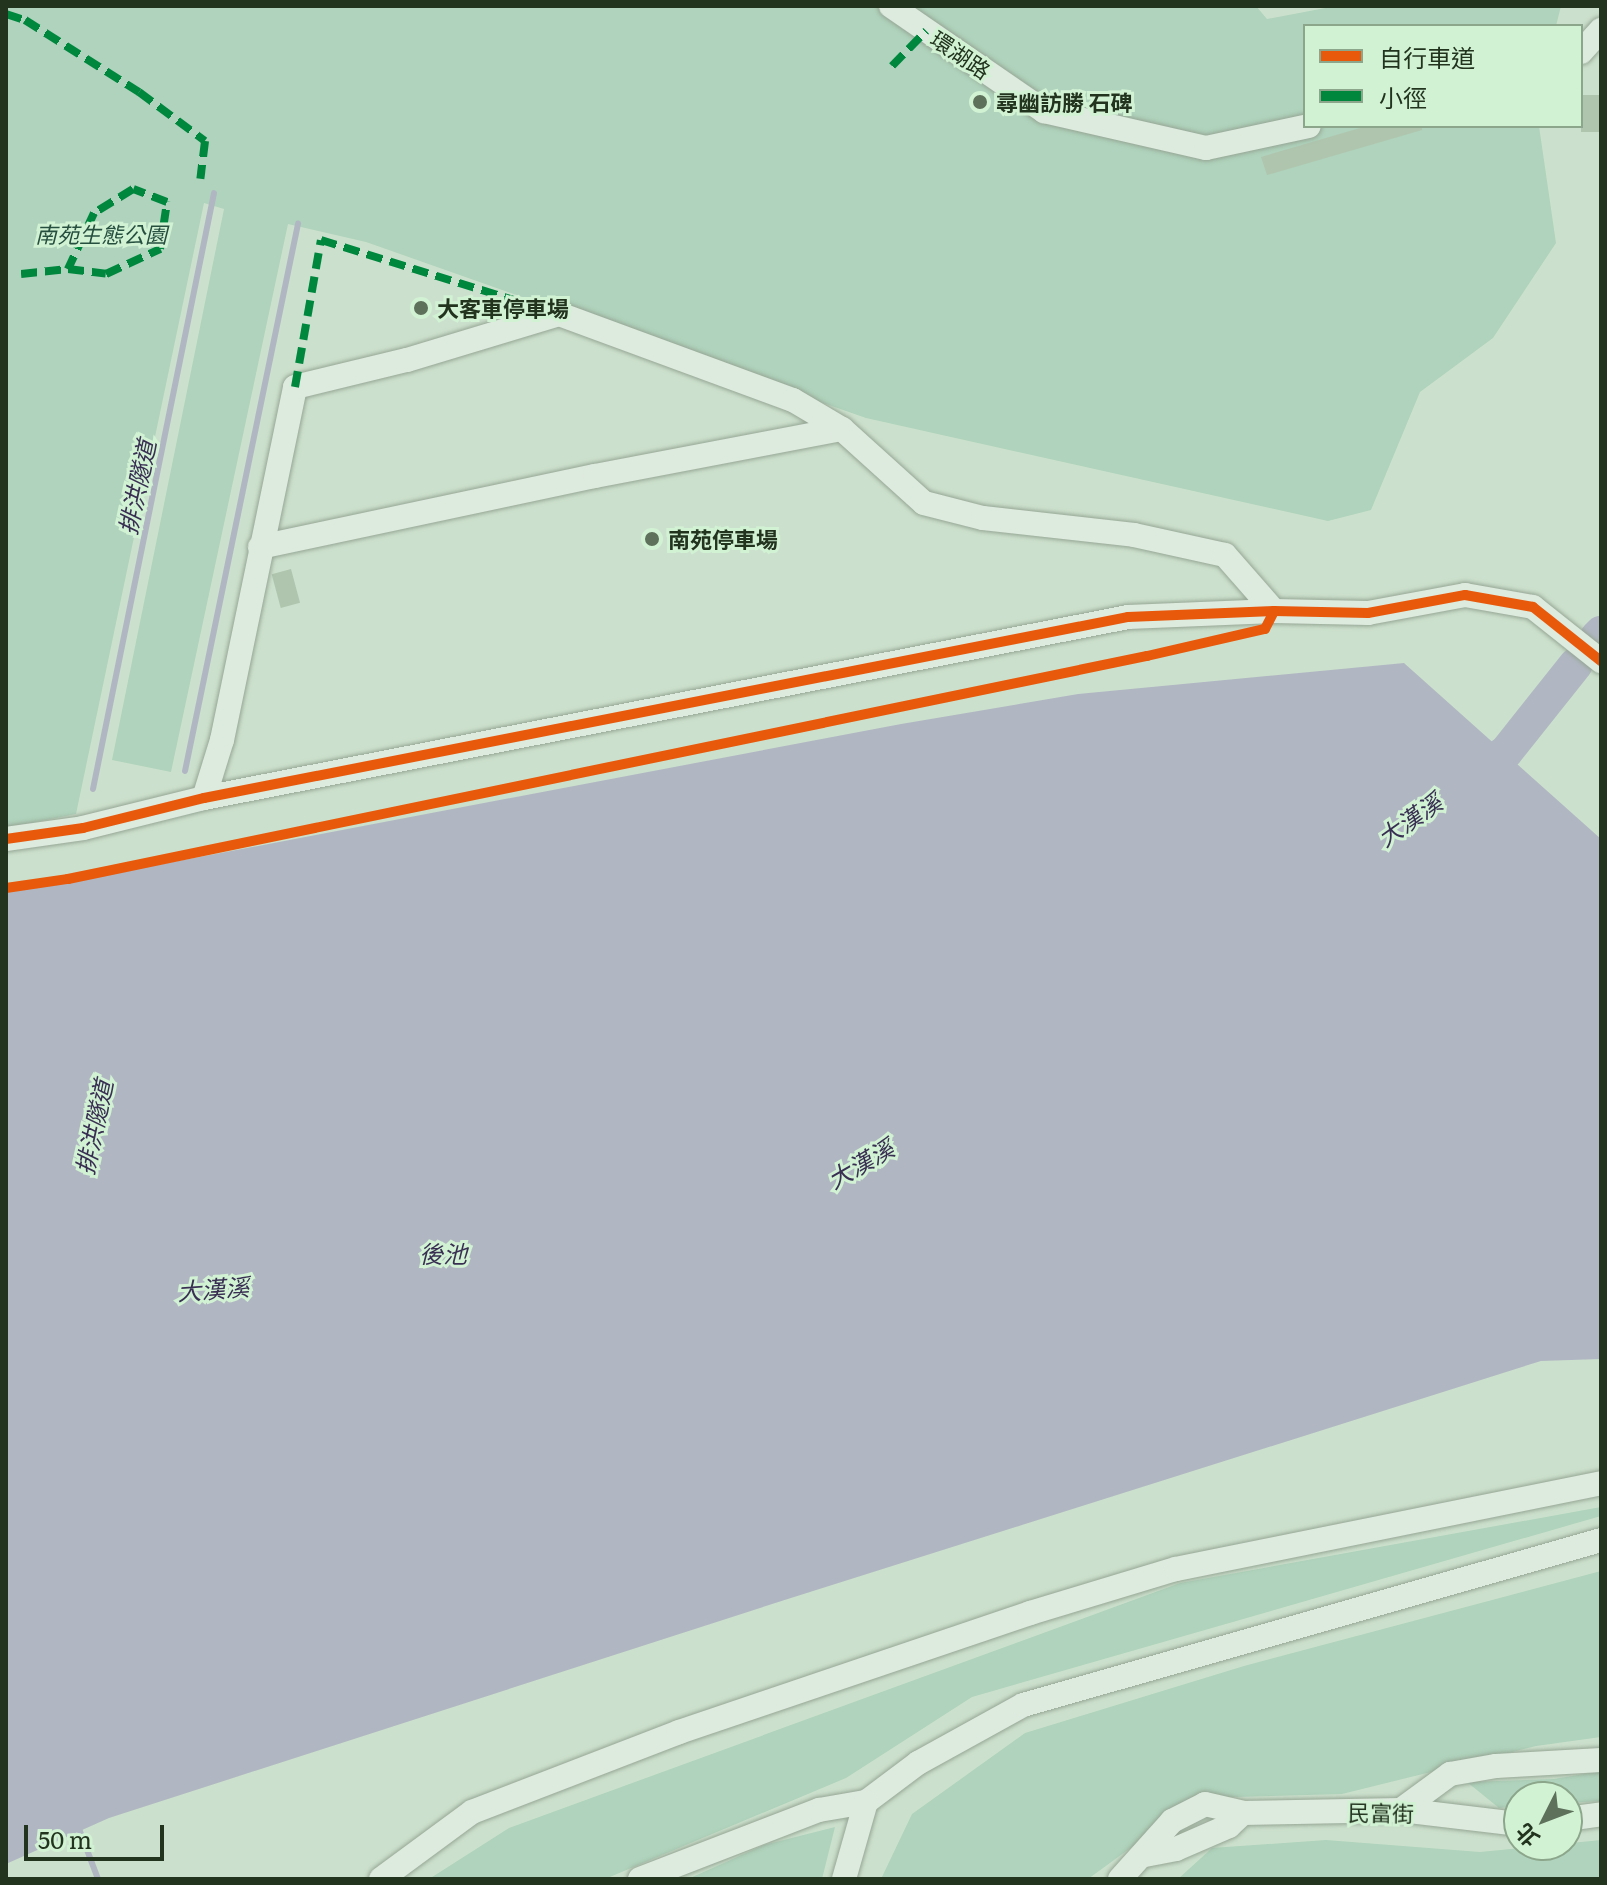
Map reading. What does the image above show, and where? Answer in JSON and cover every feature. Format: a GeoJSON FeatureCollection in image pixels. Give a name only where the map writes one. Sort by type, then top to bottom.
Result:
{"type":"FeatureCollection","features":[{"type":"Feature","properties":{"kind":"street","name":"環湖路"},"geometry":{"type":"LineString","coordinates":[[891,6],[1044,111],[1206,148],[1303,127]]}},
{"type":"Feature","properties":{"kind":"street"},"geometry":{"type":"LineString","coordinates":[[1583,50],[1601,30]]}},
{"type":"Feature","properties":{"kind":"street"},"geometry":{"type":"LineString","coordinates":[[204,798],[222,740],[295,387],[407,360],[559,314],[793,400],[842,429],[924,503],[983,518],[1134,535],[1225,555],[1274,611]]}},
{"type":"Feature","properties":{"kind":"street"},"geometry":{"type":"LineString","coordinates":[[260,547],[595,476],[842,429]]}},
{"type":"Feature","properties":{"kind":"street"},"geometry":{"type":"LineString","coordinates":[[6,839],[83,828],[204,798],[1128,617],[1274,611],[1368,613],[1465,595],[1533,607],[1601,661]]}},
{"type":"Feature","properties":{"kind":"street"},"geometry":{"type":"LineString","coordinates":[[381,1879],[472,1812],[679,1732],[1030,1613],[1176,1569],[1601,1483]]}},
{"type":"Feature","properties":{"kind":"street"},"geometry":{"type":"LineString","coordinates":[[640,1879],[819,1810],[866,1802],[918,1763],[1023,1705],[1601,1540]]}},
{"type":"Feature","properties":{"kind":"street"},"geometry":{"type":"LineString","coordinates":[[1401,1810],[1450,1774],[1496,1766],[1601,1760]]}},
{"type":"Feature","properties":{"kind":"street"},"geometry":{"type":"LineString","coordinates":[[844,1879],[866,1802]]}},
{"type":"Feature","properties":{"kind":"street","name":"民富街"},"geometry":{"type":"LineString","coordinates":[[1120,1879],[1145,1855],[1176,1849],[1229,1826],[1243,1813],[1401,1810],[1503,1822]]}},
{"type":"Feature","properties":{"kind":"green space","name":"南苑生態公園"},"geometry":{"type":"Polygon","coordinates":[[[6,6],[1256,6],[1267,19],[1336,6],[1561,6],[1556,24],[1303,24],[1303,128],[1539,128],[1556,243],[1493,338],[1420,392],[1371,510],[1328,521],[866,418],[366,242],[288,224],[171,772],[112,760],[224,209],[204,203],[76,814],[6,828],[6,6]]]}},
{"type":"Feature","properties":{"kind":"green space"},"geometry":{"type":"Polygon","coordinates":[[[1601,1507],[1601,1516],[972,1697],[846,1778],[605,1879],[429,1879],[509,1828],[1180,1583],[1601,1507]]]}},
{"type":"Feature","properties":{"kind":"green space"},"geometry":{"type":"Polygon","coordinates":[[[1601,1571],[1601,1737],[1536,1746],[1342,1794],[1199,1798],[1088,1879],[881,1879],[912,1814],[1025,1733],[1244,1666],[1601,1571]]]}},
{"type":"Feature","properties":{"kind":"green space"},"geometry":{"type":"Polygon","coordinates":[[[1601,1771],[1601,1801],[1583,1802],[1583,1781],[1503,1781],[1503,1808],[1499,1808],[1467,1782],[1554,1779],[1601,1771]]]}},
{"type":"Feature","properties":{"kind":"green space"},"geometry":{"type":"Polygon","coordinates":[[[835,1827],[822,1879],[688,1879],[764,1845],[835,1827]]]}},
{"type":"Feature","properties":{"kind":"green space"},"geometry":{"type":"Polygon","coordinates":[[[1326,1840],[1480,1852],[1503,1850],[1503,1861],[1583,1861],[1583,1842],[1601,1840],[1601,1879],[1178,1879],[1212,1848],[1326,1840]]]}},
{"type":"Feature","properties":{"kind":"water","name":"後池"},"geometry":{"type":"Polygon","coordinates":[[[1404,663],[1601,839],[1601,1359],[1541,1361],[791,1598],[109,1818],[6,1864],[6,887],[78,880],[901,724],[1078,694],[1404,663]]]}},
{"type":"Feature","properties":{"kind":"building"},"geometry":{"type":"Polygon","coordinates":[[[1583,95],[1601,95],[1601,132],[1581,132],[1583,95]]]}},
{"type":"Feature","properties":{"kind":"building"},"geometry":{"type":"Polygon","coordinates":[[[1360,128],[1422,128],[1267,175],[1261,157],[1360,128]]]}},
{"type":"Feature","properties":{"kind":"building"},"geometry":{"type":"Polygon","coordinates":[[[291,569],[300,603],[281,608],[272,574],[291,569]]]}},
{"type":"Feature","properties":{"kind":"waterway","name":"排洪隧道"},"geometry":{"type":"LineString","coordinates":[[93,789],[214,193]]}},
{"type":"Feature","properties":{"kind":"waterway","name":"排洪隧道"},"geometry":{"type":"LineString","coordinates":[[185,771],[298,224]]}},
{"type":"Feature","properties":{"kind":"waterway","name":"大漢溪"},"geometry":{"type":"LineString","coordinates":[[1597,637],[1601,633]]}},
{"type":"Feature","properties":{"kind":"waterway","name":"大漢溪"},"geometry":{"type":"LineString","coordinates":[[1468,778],[1506,752],[1576,664]]}},
{"type":"Feature","properties":{"kind":"waterway"},"geometry":{"type":"LineString","coordinates":[[78,1826],[98,1879]]}},
{"type":"Feature","properties":{"kind":"marked path"},"geometry":{"type":"LineString","coordinates":[[6,14],[25,20],[139,92],[205,141],[200,179]]}},
{"type":"Feature","properties":{"kind":"marked path"},"geometry":{"type":"LineString","coordinates":[[892,66],[926,31]]}},
{"type":"Feature","properties":{"kind":"marked path"},"geometry":{"type":"LineString","coordinates":[[21,274],[68,269],[106,274],[160,249],[167,202],[133,189],[94,213],[68,269]]}},
{"type":"Feature","properties":{"kind":"marked path"},"geometry":{"type":"LineString","coordinates":[[295,387],[321,240],[559,314]]}},
{"type":"Feature","properties":{"kind":"cycle path"},"geometry":{"type":"LineString","coordinates":[[6,839],[83,828],[204,798],[1128,617],[1274,611],[1368,613],[1465,595],[1533,607],[1601,661]]}},
{"type":"Feature","properties":{"kind":"cycle path"},"geometry":{"type":"LineString","coordinates":[[6,888],[68,879],[1147,656],[1265,629],[1274,611]]}},
{"type":"Feature","properties":{"kind":"place","name":"尋幽訪勝 石碑"},"geometry":{"type":"Point","coordinates":[980,102]}},
{"type":"Feature","properties":{"kind":"place","name":"大客車停車場"},"geometry":{"type":"Point","coordinates":[421,308]}},
{"type":"Feature","properties":{"kind":"place","name":"南苑停車場"},"geometry":{"type":"Point","coordinates":[652,539]}}]}
